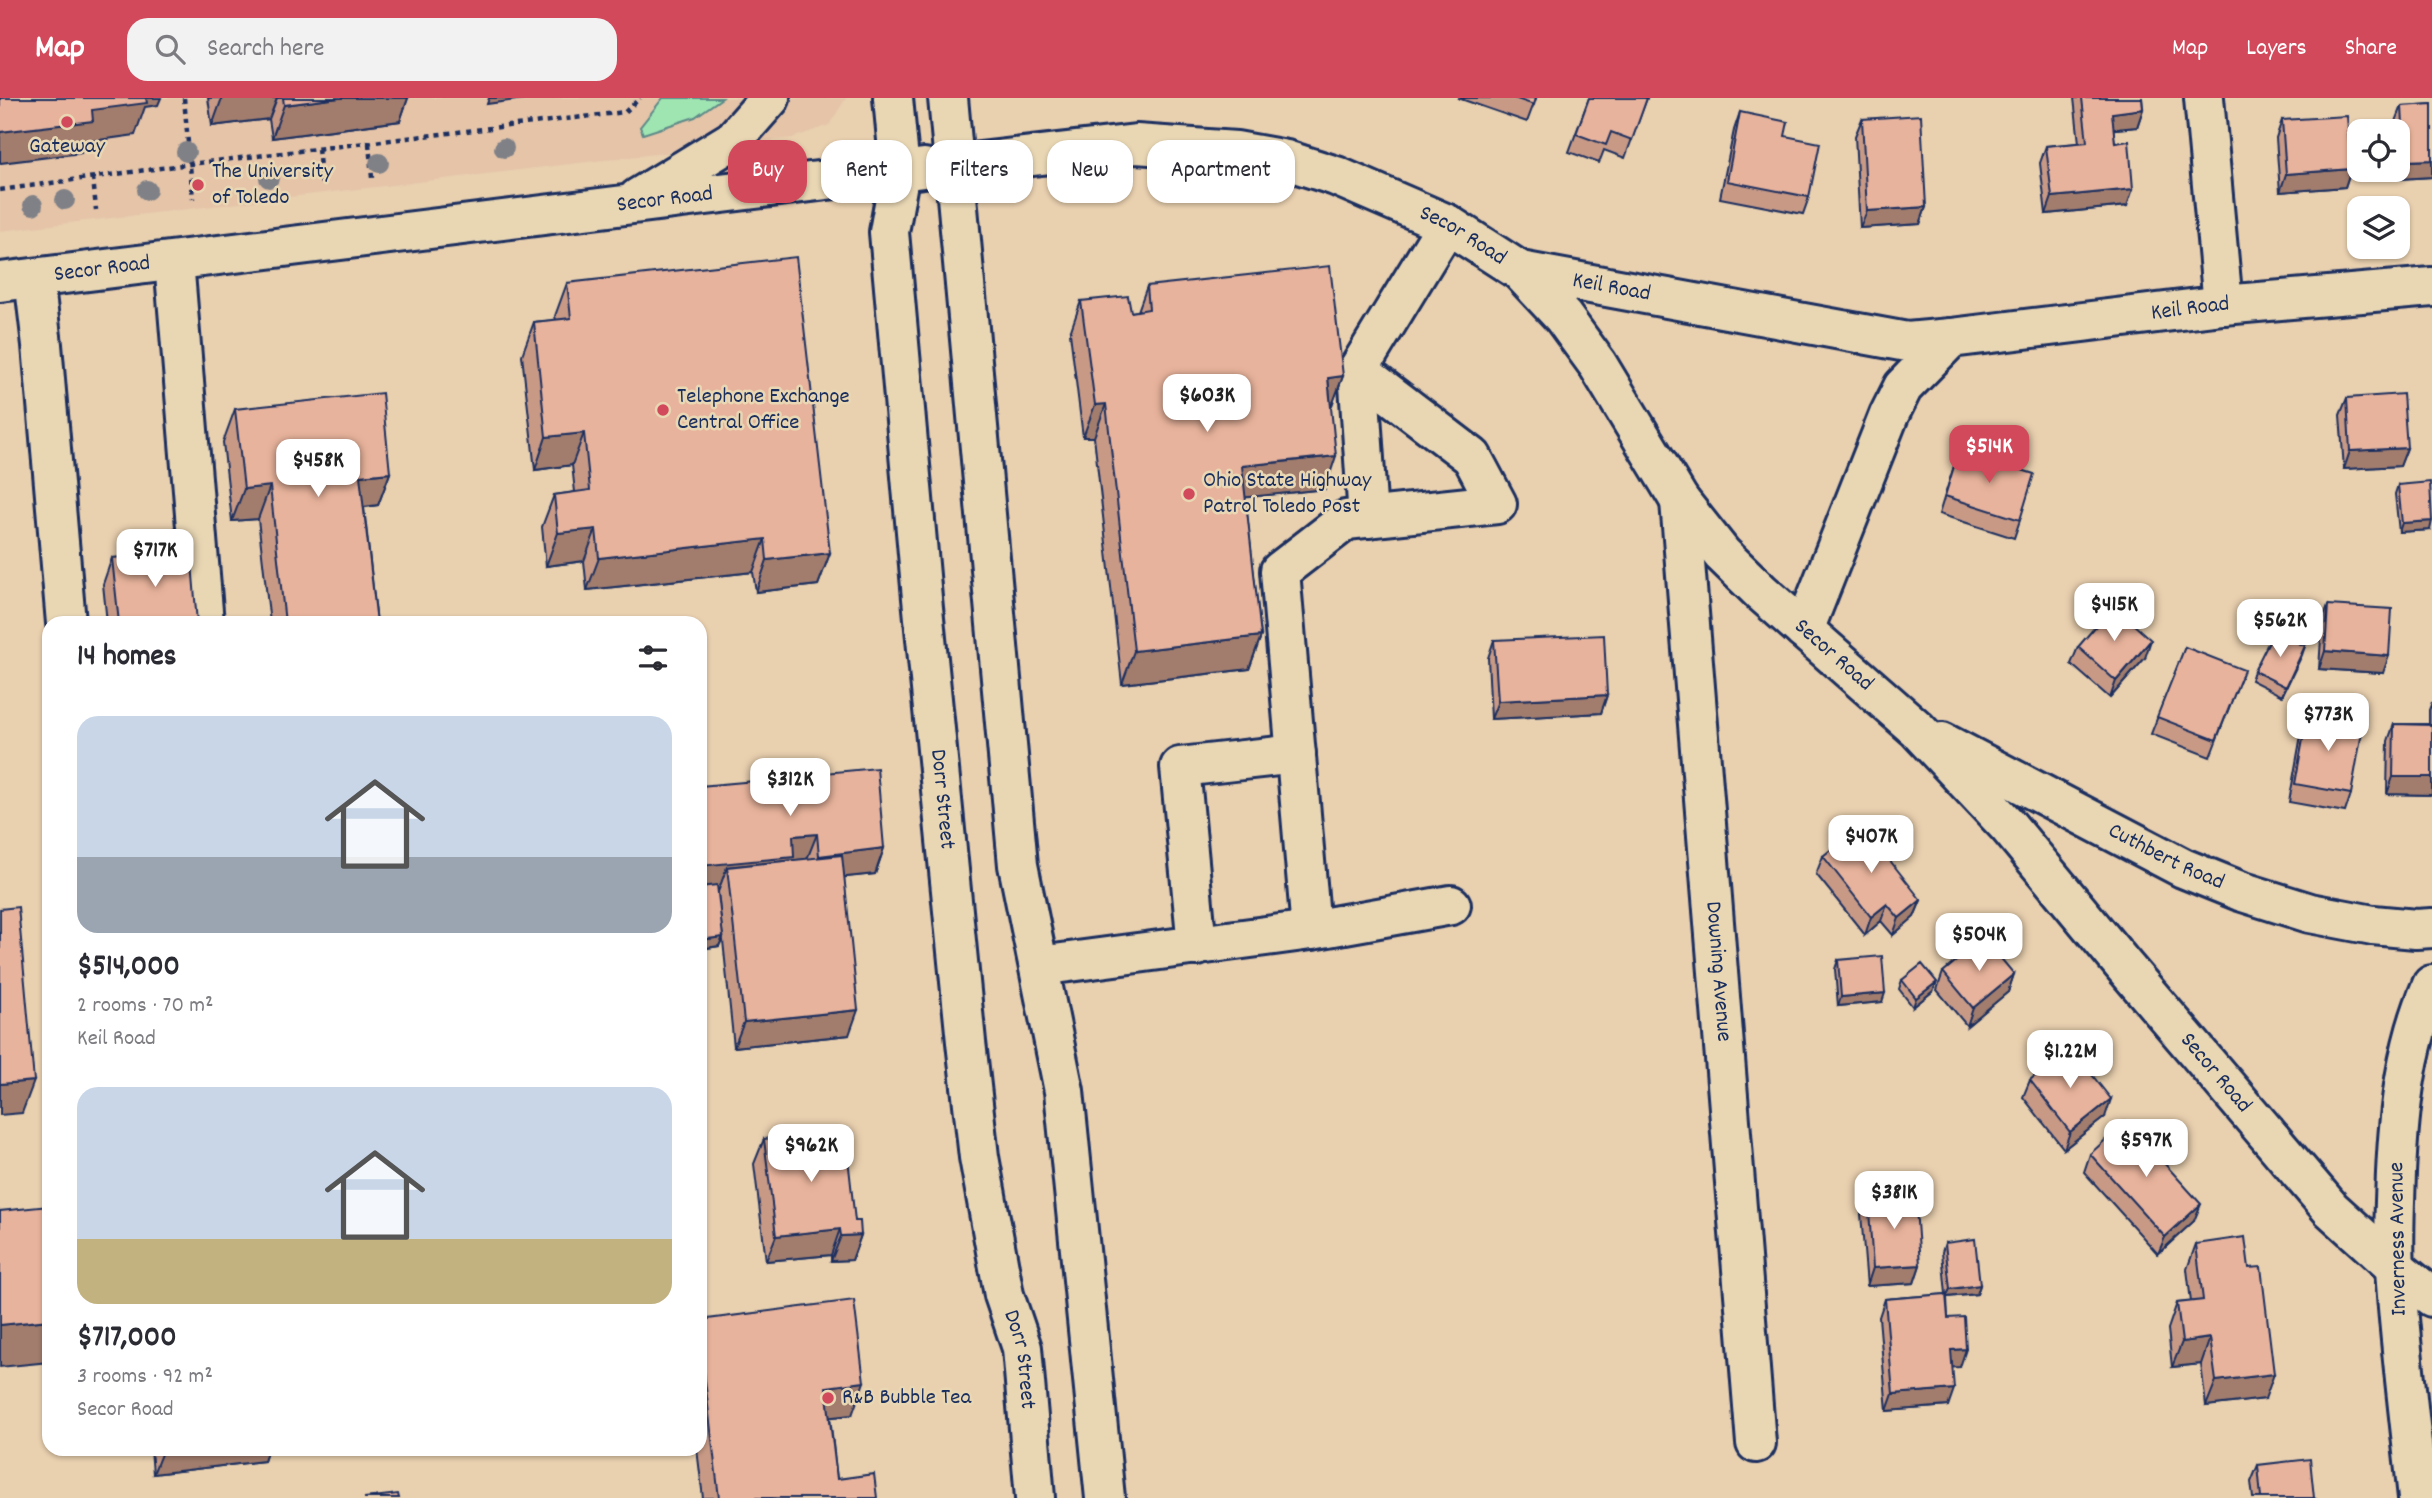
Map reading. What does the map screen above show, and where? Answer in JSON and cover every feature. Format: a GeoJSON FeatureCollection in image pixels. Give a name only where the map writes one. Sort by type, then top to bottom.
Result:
{"type":"FeatureCollection","features":[{"type":"Feature","properties":{"kind":"street"},"geometry":{"type":"LineString","coordinates":[[627,205],[733,140],[770,98]]}},
{"type":"Feature","properties":{"kind":"street","name":"Dorr Street"},"geometry":{"type":"LineString","coordinates":[[892,98],[897,140]]}},
{"type":"Feature","properties":{"kind":"street"},"geometry":{"type":"LineString","coordinates":[[948,98],[952,140]]}},
{"type":"Feature","properties":{"kind":"street"},"geometry":{"type":"LineString","coordinates":[[2204,98],[2223,305]]}},
{"type":"Feature","properties":{"kind":"street","name":"Secor Road"},"geometry":{"type":"LineString","coordinates":[[1033,154],[1136,144],[1236,151],[1286,160],[1336,176],[1447,224],[1520,271],[1563,317],[1598,365],[1680,501],[1722,554],[1917,729],[2008,826],[2331,1209],[2432,1297]]}},
{"type":"Feature","properties":{"kind":"street","name":"Secor Road"},"geometry":{"type":"LineString","coordinates":[[17,280],[821,181]]}},
{"type":"Feature","properties":{"kind":"street","name":"Dorr Street"},"geometry":{"type":"LineString","coordinates":[[894,203],[889,232],[966,1042],[979,1157],[1004,1295],[1022,1348],[1035,1498]]}},
{"type":"Feature","properties":{"kind":"street"},"geometry":{"type":"LineString","coordinates":[[957,203],[1018,865],[1064,1091],[1105,1498]]}},
{"type":"Feature","properties":{"kind":"street"},"geometry":{"type":"LineString","coordinates":[[1368,518],[1358,370],[1447,224]]}},
{"type":"Feature","properties":{"kind":"street"},"geometry":{"type":"LineString","coordinates":[[174,261],[203,616]]}},
{"type":"Feature","properties":{"kind":"street","name":"Keil Road"},"geometry":{"type":"LineString","coordinates":[[1520,271],[1906,342],[2223,305],[2432,287]]}},
{"type":"Feature","properties":{"kind":"street"},"geometry":{"type":"LineString","coordinates":[[17,280],[42,345],[65,616]]}},
{"type":"Feature","properties":{"kind":"street"},"geometry":{"type":"LineString","coordinates":[[1804,630],[1889,415],[1903,387],[1951,338]]}},
{"type":"Feature","properties":{"kind":"street"},"geometry":{"type":"LineString","coordinates":[[1311,930],[1280,571],[1346,520],[1497,504],[1472,457],[1358,370]]}},
{"type":"Feature","properties":{"kind":"street","name":"Downing Avenue"},"geometry":{"type":"LineString","coordinates":[[1680,501],[1756,1443]]}},
{"type":"Feature","properties":{"kind":"street","name":"Cuthbert Road"},"geometry":{"type":"LineString","coordinates":[[1917,729],[2183,868],[2241,891],[2310,913],[2373,925],[2432,928]]}},
{"type":"Feature","properties":{"kind":"street"},"geometry":{"type":"LineString","coordinates":[[1197,946],[1180,767],[1296,754]]}},
{"type":"Feature","properties":{"kind":"street"},"geometry":{"type":"LineString","coordinates":[[1039,966],[1311,930],[1451,905]]}},
{"type":"Feature","properties":{"kind":"street","name":"Inverness Avenue"},"geometry":{"type":"LineString","coordinates":[[2418,1498],[2395,1267],[2398,1130],[2403,1083],[2423,1005],[2432,985]]}},
{"type":"Feature","properties":{"kind":"path"},"geometry":{"type":"LineString","coordinates":[[184,98],[193,199]]}},
{"type":"Feature","properties":{"kind":"path"},"geometry":{"type":"LineString","coordinates":[[0,190],[190,164],[625,112],[640,98]]}},
{"type":"Feature","properties":{"kind":"path"},"geometry":{"type":"LineString","coordinates":[[369,143],[372,178]]}},
{"type":"Feature","properties":{"kind":"path"},"geometry":{"type":"LineString","coordinates":[[318,149],[322,184]]}},
{"type":"Feature","properties":{"kind":"path"},"geometry":{"type":"LineString","coordinates":[[93,177],[96,210]]}},
{"type":"Feature","properties":{"kind":"shaded area","name":"The University of Toledo"},"geometry":{"type":"Polygon","coordinates":[[[0,98],[846,98],[829,125],[792,138],[728,140],[728,146],[0,231],[0,98]]]}},
{"type":"Feature","properties":{"kind":"green space"},"geometry":{"type":"Polygon","coordinates":[[[663,98],[722,98],[695,117],[643,134],[640,127],[663,98]]]}},
{"type":"Feature","properties":{"kind":"building"},"geometry":{"type":"Polygon","coordinates":[[[0,98],[146,98],[147,103],[92,110],[93,121],[0,132],[0,98]]]}},
{"type":"Feature","properties":{"kind":"building"},"geometry":{"type":"Polygon","coordinates":[[[283,98],[339,98],[284,105],[283,98]]]}},
{"type":"Feature","properties":{"kind":"building"},"geometry":{"type":"Polygon","coordinates":[[[1514,98],[1536,98],[1534,105],[1514,98]]]}},
{"type":"Feature","properties":{"kind":"building"},"geometry":{"type":"Polygon","coordinates":[[[1589,98],[1647,98],[1632,140],[1611,132],[1606,145],[1576,134],[1589,98]]]}},
{"type":"Feature","properties":{"kind":"building"},"geometry":{"type":"Polygon","coordinates":[[[2082,98],[2142,98],[2143,109],[2112,113],[2115,143],[2129,141],[2133,189],[2052,197],[2046,146],[2087,142],[2082,98]]]}},
{"type":"Feature","properties":{"kind":"building"},"geometry":{"type":"Polygon","coordinates":[[[2432,104],[2432,160],[2410,161],[2410,119],[2403,119],[2402,106],[2432,104]]]}},
{"type":"Feature","properties":{"kind":"building"},"geometry":{"type":"Polygon","coordinates":[[[1740,112],[1788,122],[1785,136],[1820,143],[1809,197],[1727,181],[1740,112]]]}},
{"type":"Feature","properties":{"kind":"building"},"geometry":{"type":"Polygon","coordinates":[[[1921,115],[1926,207],[1867,211],[1862,119],[1921,115]]]}},
{"type":"Feature","properties":{"kind":"building"},"geometry":{"type":"Polygon","coordinates":[[[2347,116],[2347,169],[2286,174],[2282,120],[2347,116]]]}},
{"type":"Feature","properties":{"kind":"building","name":"Telephone Exchange Central Office"},"geometry":{"type":"Polygon","coordinates":[[[796,257],[830,553],[767,560],[765,539],[599,558],[596,529],[558,533],[554,495],[590,490],[584,433],[546,437],[534,322],[571,318],[567,283],[796,257]]]}},
{"type":"Feature","properties":{"kind":"building","name":"Ohio State Highway Patrol Toledo Post"},"geometry":{"type":"Polygon","coordinates":[[[1330,266],[1343,376],[1328,378],[1336,456],[1242,466],[1261,636],[1134,651],[1106,404],[1095,405],[1081,301],[1128,296],[1131,312],[1149,309],[1147,286],[1330,266]]]}},
{"type":"Feature","properties":{"kind":"building"},"geometry":{"type":"Polygon","coordinates":[[[382,393],[390,473],[360,476],[376,616],[284,616],[270,486],[244,489],[235,409],[382,393]]]}},
{"type":"Feature","properties":{"kind":"building"},"geometry":{"type":"Polygon","coordinates":[[[2403,394],[2407,448],[2350,451],[2347,398],[2403,394]]]}},
{"type":"Feature","properties":{"kind":"building"},"geometry":{"type":"Polygon","coordinates":[[[1959,450],[2034,474],[2020,520],[1945,496],[1959,450]]]}},
{"type":"Feature","properties":{"kind":"building"},"geometry":{"type":"Polygon","coordinates":[[[2430,482],[2432,521],[2402,523],[2398,485],[2430,482]]]}},
{"type":"Feature","properties":{"kind":"building"},"geometry":{"type":"Polygon","coordinates":[[[191,551],[196,616],[118,616],[112,558],[191,551]]]}},
{"type":"Feature","properties":{"kind":"building"},"geometry":{"type":"Polygon","coordinates":[[[2328,605],[2392,609],[2389,656],[2325,651],[2328,605]]]}},
{"type":"Feature","properties":{"kind":"building"},"geometry":{"type":"Polygon","coordinates":[[[2113,606],[2151,640],[2116,681],[2078,647],[2113,606]]]}},
{"type":"Feature","properties":{"kind":"building"},"geometry":{"type":"Polygon","coordinates":[[[2274,631],[2305,646],[2286,687],[2254,671],[2274,631]]]}},
{"type":"Feature","properties":{"kind":"building"},"geometry":{"type":"Polygon","coordinates":[[[1604,635],[1607,695],[1498,701],[1494,640],[1604,635]]]}},
{"type":"Feature","properties":{"kind":"building"},"geometry":{"type":"Polygon","coordinates":[[[2185,647],[2244,670],[2216,740],[2157,717],[2185,647]]]}},
{"type":"Feature","properties":{"kind":"building"},"geometry":{"type":"Polygon","coordinates":[[[2309,706],[2341,712],[2339,728],[2362,732],[2351,794],[2295,784],[2309,706]]]}},
{"type":"Feature","properties":{"kind":"building"},"geometry":{"type":"Polygon","coordinates":[[[2394,724],[2432,725],[2432,777],[2393,777],[2394,724]]]}},
{"type":"Feature","properties":{"kind":"building"},"geometry":{"type":"Polygon","coordinates":[[[877,768],[884,848],[819,856],[817,834],[793,836],[794,857],[707,865],[707,785],[790,778],[792,797],[815,795],[814,774],[877,768]]]}},
{"type":"Feature","properties":{"kind":"building"},"geometry":{"type":"Polygon","coordinates":[[[1862,825],[1921,900],[1899,918],[1887,904],[1871,917],[1823,856],[1862,825]]]}},
{"type":"Feature","properties":{"kind":"building"},"geometry":{"type":"Polygon","coordinates":[[[842,855],[858,1010],[744,1022],[727,867],[842,855]]]}},
{"type":"Feature","properties":{"kind":"building"},"geometry":{"type":"Polygon","coordinates":[[[717,885],[723,937],[707,939],[707,886],[717,885]]]}},
{"type":"Feature","properties":{"kind":"building"},"geometry":{"type":"Polygon","coordinates":[[[18,907],[34,1081],[0,1084],[0,909],[18,907]]]}},
{"type":"Feature","properties":{"kind":"building"},"geometry":{"type":"Polygon","coordinates":[[[1984,938],[2014,974],[1973,1008],[1943,972],[1984,938]]]}},
{"type":"Feature","properties":{"kind":"building"},"geometry":{"type":"Polygon","coordinates":[[[1882,956],[1885,993],[1841,997],[1838,960],[1882,956]]]}},
{"type":"Feature","properties":{"kind":"building"},"geometry":{"type":"Polygon","coordinates":[[[1922,964],[1937,982],[1916,998],[1902,980],[1922,964]]]}},
{"type":"Feature","properties":{"kind":"building"},"geometry":{"type":"Polygon","coordinates":[[[2070,1047],[2111,1099],[2070,1132],[2030,1080],[2070,1047]]]}},
{"type":"Feature","properties":{"kind":"building"},"geometry":{"type":"Polygon","coordinates":[[[2126,1121],[2201,1204],[2165,1237],[2090,1154],[2126,1121]]]}},
{"type":"Feature","properties":{"kind":"building"},"geometry":{"type":"Polygon","coordinates":[[[845,1131],[855,1221],[860,1221],[861,1235],[841,1236],[840,1229],[776,1236],[764,1139],[845,1131]]]}},
{"type":"Feature","properties":{"kind":"building"},"geometry":{"type":"Polygon","coordinates":[[[1915,1193],[1920,1265],[1873,1268],[1868,1196],[1915,1193]]]}},
{"type":"Feature","properties":{"kind":"building"},"geometry":{"type":"Polygon","coordinates":[[[42,1207],[42,1321],[0,1325],[0,1211],[42,1207]]]}},
{"type":"Feature","properties":{"kind":"building"},"geometry":{"type":"Polygon","coordinates":[[[2245,1237],[2249,1268],[2261,1267],[2274,1374],[2216,1381],[2210,1338],[2182,1342],[2177,1303],[2203,1300],[2196,1244],[2245,1237]]]}},
{"type":"Feature","properties":{"kind":"building"},"geometry":{"type":"Polygon","coordinates":[[[1975,1239],[1980,1285],[1950,1289],[1945,1243],[1975,1239]]]}},
{"type":"Feature","properties":{"kind":"building"},"geometry":{"type":"Polygon","coordinates":[[[1946,1294],[1948,1318],[1964,1317],[1966,1349],[1951,1350],[1954,1389],[1893,1394],[1885,1299],[1946,1294]]]}},
{"type":"Feature","properties":{"kind":"building"},"geometry":{"type":"Polygon","coordinates":[[[854,1300],[864,1382],[826,1387],[837,1479],[874,1474],[877,1498],[719,1498],[707,1397],[707,1319],[854,1300]]]}},
{"type":"Feature","properties":{"kind":"building"},"geometry":{"type":"Polygon","coordinates":[[[2310,1459],[2314,1498],[2261,1498],[2258,1465],[2310,1459]]]}},
{"type":"Feature","properties":{"kind":"building"},"geometry":{"type":"Polygon","coordinates":[[[398,1494],[399,1498],[364,1498],[398,1494]]]}},
{"type":"Feature","properties":{"kind":"place","name":"Gateway"},"geometry":{"type":"Point","coordinates":[67,122]}},
{"type":"Feature","properties":{"kind":"place","name":"The University of Toledo"},"geometry":{"type":"Point","coordinates":[198,185]}},
{"type":"Feature","properties":{"kind":"place","name":"Telephone Exchange Central Office"},"geometry":{"type":"Point","coordinates":[663,410]}},
{"type":"Feature","properties":{"kind":"place","name":"Ohio State Highway Patrol Toledo Post"},"geometry":{"type":"Point","coordinates":[1189,494]}},
{"type":"Feature","properties":{"kind":"place","name":"R&B Bubble Tea"},"geometry":{"type":"Point","coordinates":[828,1398]}}]}
